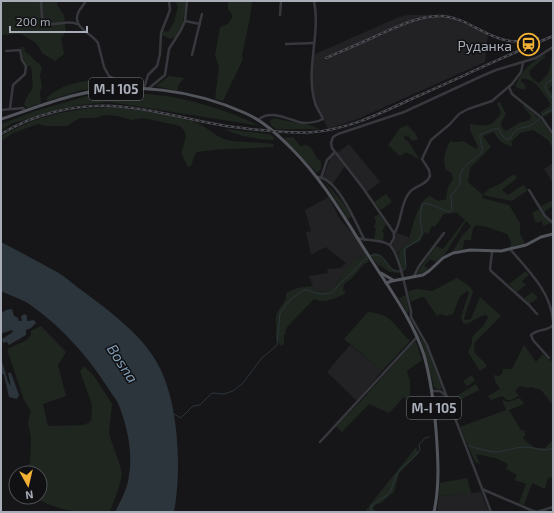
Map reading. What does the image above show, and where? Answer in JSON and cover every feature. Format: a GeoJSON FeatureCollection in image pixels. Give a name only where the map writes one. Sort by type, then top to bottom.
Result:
{"type":"FeatureCollection","features":[{"type":"Feature","properties":{"kind":"main road","name":"M-I 105"},"geometry":{"type":"LineString","coordinates":[[1,119],[60,99],[89,92],[118,89],[145,89],[208,100],[244,113],[258,120],[284,141],[320,178],[386,283],[417,337],[426,363],[432,391],[438,462],[438,484],[434,512]]}},
{"type":"Feature","properties":{"kind":"main road"},"geometry":{"type":"LineString","coordinates":[[386,283],[426,273],[443,258],[453,253],[470,250],[492,252],[510,249],[526,245],[541,237],[553,234]]}},
{"type":"Feature","properties":{"kind":"main road"},"geometry":{"type":"LineString","coordinates":[[378,271],[395,280]]}},
{"type":"Feature","properties":{"kind":"street"},"geometry":{"type":"LineString","coordinates":[[40,1],[42,18],[45,23],[76,23],[96,40],[108,76],[123,83],[145,89]]}},
{"type":"Feature","properties":{"kind":"street"},"geometry":{"type":"LineString","coordinates":[[79,26],[77,21],[78,13],[86,1]]}},
{"type":"Feature","properties":{"kind":"street"},"geometry":{"type":"LineString","coordinates":[[145,89],[148,75],[157,66],[160,54],[161,33],[170,10],[169,1]]}},
{"type":"Feature","properties":{"kind":"street"},"geometry":{"type":"LineString","coordinates":[[145,89],[165,75],[169,49],[185,21],[187,1]]}},
{"type":"Feature","properties":{"kind":"street"},"geometry":{"type":"LineString","coordinates":[[280,15],[281,1]]}},
{"type":"Feature","properties":{"kind":"street"},"geometry":{"type":"LineString","coordinates":[[258,120],[263,116],[271,115],[306,123],[324,119],[317,106],[314,96],[312,69],[316,12],[314,1]]}},
{"type":"Feature","properties":{"kind":"street"},"geometry":{"type":"LineString","coordinates":[[192,55],[202,14]]}},
{"type":"Feature","properties":{"kind":"street"},"geometry":{"type":"LineString","coordinates":[[185,21],[200,24]]}},
{"type":"Feature","properties":{"kind":"street"},"geometry":{"type":"LineString","coordinates":[[286,44],[314,43]]}},
{"type":"Feature","properties":{"kind":"street"},"geometry":{"type":"LineString","coordinates":[[394,234],[363,188],[335,152],[332,146],[333,137],[404,112],[496,70],[536,58],[553,48]]}},
{"type":"Feature","properties":{"kind":"street"},"geometry":{"type":"LineString","coordinates":[[6,51],[20,50],[22,60],[26,66],[25,74],[13,85],[10,108]]}},
{"type":"Feature","properties":{"kind":"street"},"geometry":{"type":"LineString","coordinates":[[390,245],[394,238],[394,234],[408,194],[425,183],[430,176],[429,170],[422,159],[432,140],[462,111],[489,102],[509,87],[517,79],[521,72],[523,63]]}},
{"type":"Feature","properties":{"kind":"street"},"geometry":{"type":"LineString","coordinates":[[509,87],[512,94],[541,116],[553,134]]}},
{"type":"Feature","properties":{"kind":"street"},"geometry":{"type":"LineString","coordinates":[[1,110],[23,108],[25,111]]}},
{"type":"Feature","properties":{"kind":"street"},"geometry":{"type":"LineString","coordinates":[[335,152],[327,160],[320,178],[327,181],[343,199],[364,240]]}},
{"type":"Feature","properties":{"kind":"street"},"geometry":{"type":"LineString","coordinates":[[529,190],[545,216],[553,223]]}},
{"type":"Feature","properties":{"kind":"street"},"geometry":{"type":"LineString","coordinates":[[414,276],[419,266],[444,233]]}},
{"type":"Feature","properties":{"kind":"street"},"geometry":{"type":"LineString","coordinates":[[357,238],[384,242],[390,245],[396,254],[411,311],[409,322]]}},
{"type":"Feature","properties":{"kind":"street"},"geometry":{"type":"LineString","coordinates":[[510,249],[531,274],[548,298],[552,310],[553,322]]}},
{"type":"Feature","properties":{"kind":"street"},"geometry":{"type":"LineString","coordinates":[[492,252],[491,271],[537,314]]}},
{"type":"Feature","properties":{"kind":"street"},"geometry":{"type":"LineString","coordinates":[[411,317],[427,344],[457,419],[491,512]]}},
{"type":"Feature","properties":{"kind":"street"},"geometry":{"type":"LineString","coordinates":[[549,358],[531,336],[539,330],[550,328],[553,325]]}},
{"type":"Feature","properties":{"kind":"street"},"geometry":{"type":"LineString","coordinates":[[320,442],[417,337]]}},
{"type":"Feature","properties":{"kind":"street"},"geometry":{"type":"LineString","coordinates":[[442,392],[444,388]]}},
{"type":"Feature","properties":{"kind":"street"},"geometry":{"type":"LineString","coordinates":[[432,391],[442,392],[447,397]]}},
{"type":"Feature","properties":{"kind":"street"},"geometry":{"type":"LineString","coordinates":[[482,488],[533,511],[537,512],[553,507]]}},
{"type":"Feature","properties":{"kind":"shaded area"},"geometry":{"type":"Polygon","coordinates":[[[1,1],[57,1],[57,5],[64,15],[66,32],[61,38],[64,54],[55,61],[43,54],[36,43],[21,34],[1,35],[1,1]]]}},
{"type":"Feature","properties":{"kind":"shaded area"},"geometry":{"type":"Polygon","coordinates":[[[175,1],[186,1],[184,18],[181,29],[175,37],[170,39],[162,35],[163,31],[168,32],[174,22],[178,7],[175,1]]]}},
{"type":"Feature","properties":{"kind":"shaded area"},"geometry":{"type":"Polygon","coordinates":[[[228,1],[252,1],[242,55],[243,59],[223,101],[215,99],[219,67],[215,55],[220,27],[228,24],[233,16],[228,9],[228,1]]]}},
{"type":"Feature","properties":{"kind":"shaded area"},"geometry":{"type":"Polygon","coordinates":[[[408,15],[446,16],[488,34],[485,62],[360,118],[328,129],[314,100],[312,72],[313,55],[399,17],[408,15]]]}},
{"type":"Feature","properties":{"kind":"shaded area"},"geometry":{"type":"Polygon","coordinates":[[[21,47],[24,47],[25,52],[40,64],[42,68],[40,76],[42,86],[40,92],[41,103],[26,108],[24,104],[33,86],[32,73],[30,65],[28,67],[23,58],[21,47]]]}},
{"type":"Feature","properties":{"kind":"shaded area"},"geometry":{"type":"Polygon","coordinates":[[[553,52],[553,83],[549,89],[553,93],[553,112],[544,117],[540,113],[550,106],[550,103],[538,86],[530,80],[521,79],[526,86],[524,90],[515,87],[523,71],[545,54],[545,57],[530,70],[529,74],[539,83],[544,79],[550,69],[553,52]]]}},
{"type":"Feature","properties":{"kind":"shaded area"},"geometry":{"type":"Polygon","coordinates":[[[169,76],[184,78],[179,84],[177,91],[156,86],[169,76]]]}},
{"type":"Feature","properties":{"kind":"shaded area"},"geometry":{"type":"Polygon","coordinates":[[[92,80],[110,80],[126,85],[82,90],[47,101],[47,98],[57,90],[74,83],[92,80]]]}},
{"type":"Feature","properties":{"kind":"shaded area"},"geometry":{"type":"Polygon","coordinates":[[[122,92],[178,98],[238,116],[260,126],[110,102],[79,105],[13,123],[1,130],[1,124],[35,111],[91,95],[122,92]]]}},
{"type":"Feature","properties":{"kind":"shaded area"},"geometry":{"type":"Polygon","coordinates":[[[500,102],[506,114],[501,123],[502,128],[506,131],[519,123],[530,120],[531,116],[522,105],[525,106],[543,122],[553,137],[553,148],[548,140],[533,130],[520,133],[511,142],[513,147],[502,142],[494,132],[483,136],[491,147],[470,168],[468,182],[483,195],[482,198],[509,205],[520,223],[520,234],[525,243],[510,247],[511,242],[507,234],[476,225],[473,228],[471,240],[464,240],[463,249],[453,251],[461,237],[471,226],[466,221],[445,254],[436,262],[430,259],[424,266],[429,269],[423,273],[416,274],[436,246],[443,249],[465,220],[457,213],[444,214],[435,227],[432,226],[428,234],[425,232],[419,243],[417,242],[406,249],[406,265],[403,272],[398,255],[403,246],[412,240],[409,238],[419,208],[426,198],[430,196],[439,201],[446,199],[448,187],[453,179],[451,173],[446,170],[444,162],[445,152],[450,141],[463,141],[476,149],[478,147],[470,130],[470,124],[491,124],[501,113],[497,103],[500,102]]]}},
{"type":"Feature","properties":{"kind":"shaded area"},"geometry":{"type":"Polygon","coordinates":[[[114,107],[175,116],[195,122],[224,139],[273,144],[274,146],[197,152],[191,166],[188,167],[182,153],[186,135],[180,126],[143,118],[132,120],[118,116],[106,115],[94,118],[80,118],[67,126],[45,126],[38,124],[13,133],[1,141],[1,137],[14,129],[41,118],[70,111],[114,107]]]}},
{"type":"Feature","properties":{"kind":"shaded area"},"geometry":{"type":"Polygon","coordinates":[[[275,118],[309,125],[319,129],[276,129],[271,125],[270,120],[275,118]]]}},
{"type":"Feature","properties":{"kind":"shaded area"},"geometry":{"type":"Polygon","coordinates":[[[407,125],[415,133],[418,139],[412,141],[409,137],[404,135],[405,140],[408,141],[420,160],[406,152],[400,156],[388,145],[400,128],[407,125]]]}},
{"type":"Feature","properties":{"kind":"shaded area"},"geometry":{"type":"Polygon","coordinates":[[[225,129],[268,134],[273,136],[274,139],[267,140],[248,137],[225,129]]]}},
{"type":"Feature","properties":{"kind":"shaded area"},"geometry":{"type":"Polygon","coordinates":[[[293,137],[300,146],[307,145],[312,149],[316,157],[321,162],[321,169],[317,173],[284,138],[293,137]]]}},
{"type":"Feature","properties":{"kind":"shaded area"},"geometry":{"type":"Polygon","coordinates":[[[349,144],[380,182],[367,192],[337,153],[349,144]]]}},
{"type":"Feature","properties":{"kind":"shaded area"},"geometry":{"type":"Polygon","coordinates":[[[334,153],[345,166],[332,185],[323,177],[334,153]]]}},
{"type":"Feature","properties":{"kind":"shaded area"},"geometry":{"type":"Polygon","coordinates":[[[553,163],[553,183],[544,169],[553,163]]]}},
{"type":"Feature","properties":{"kind":"shaded area"},"geometry":{"type":"Polygon","coordinates":[[[514,174],[517,178],[502,190],[508,195],[523,185],[528,190],[512,201],[483,195],[490,188],[498,185],[514,174]]]}},
{"type":"Feature","properties":{"kind":"shaded area"},"geometry":{"type":"Polygon","coordinates":[[[324,181],[344,204],[351,216],[348,219],[324,181]]]}},
{"type":"Feature","properties":{"kind":"shaded area"},"geometry":{"type":"Polygon","coordinates":[[[386,194],[392,202],[381,210],[374,202],[386,194]]]}},
{"type":"Feature","properties":{"kind":"shaded area"},"geometry":{"type":"Polygon","coordinates":[[[329,197],[339,218],[353,234],[366,254],[351,264],[332,289],[320,292],[314,289],[309,276],[328,273],[327,269],[341,268],[346,263],[326,247],[311,255],[306,232],[311,231],[305,210],[329,197]]]}},
{"type":"Feature","properties":{"kind":"shaded area"},"geometry":{"type":"Polygon","coordinates":[[[553,200],[553,206],[544,212],[541,206],[553,200]]]}},
{"type":"Feature","properties":{"kind":"shaded area"},"geometry":{"type":"Polygon","coordinates":[[[539,209],[545,218],[551,223],[543,226],[542,221],[536,223],[532,213],[539,209]]]}},
{"type":"Feature","properties":{"kind":"shaded area"},"geometry":{"type":"Polygon","coordinates":[[[379,214],[386,224],[382,232],[384,233],[383,241],[374,239],[376,229],[374,227],[376,221],[374,217],[379,214]]]}},
{"type":"Feature","properties":{"kind":"shaded area"},"geometry":{"type":"Polygon","coordinates":[[[397,233],[412,240],[399,252],[398,255],[392,245],[397,233]]]}},
{"type":"Feature","properties":{"kind":"shaded area"},"geometry":{"type":"Polygon","coordinates":[[[375,253],[379,254],[390,266],[400,271],[400,273],[390,272],[378,265],[370,255],[375,253]]]}},
{"type":"Feature","properties":{"kind":"shaded area"},"geometry":{"type":"Polygon","coordinates":[[[366,254],[369,262],[364,264],[352,278],[344,284],[343,291],[345,291],[345,294],[326,301],[314,299],[288,326],[285,331],[286,334],[284,334],[284,344],[281,346],[276,339],[276,317],[286,299],[286,293],[297,288],[313,286],[316,291],[328,290],[336,284],[352,263],[366,254]]]}},
{"type":"Feature","properties":{"kind":"shaded area"},"geometry":{"type":"Polygon","coordinates":[[[526,271],[529,275],[522,281],[526,285],[517,292],[509,284],[526,271]]]}},
{"type":"Feature","properties":{"kind":"shaded area"},"geometry":{"type":"Polygon","coordinates":[[[457,278],[469,286],[473,292],[464,319],[471,319],[480,297],[501,316],[475,342],[474,351],[487,366],[480,371],[468,352],[472,343],[472,337],[483,326],[488,318],[487,315],[484,315],[466,324],[463,323],[461,317],[469,292],[467,291],[460,296],[453,314],[446,316],[441,314],[437,316],[424,297],[411,302],[408,291],[418,289],[432,291],[457,278]]]}},
{"type":"Feature","properties":{"kind":"shaded area"},"geometry":{"type":"Polygon","coordinates":[[[533,292],[538,298],[529,304],[524,298],[533,292]]]}},
{"type":"Feature","properties":{"kind":"shaded area"},"geometry":{"type":"Polygon","coordinates":[[[406,295],[409,312],[407,313],[399,298],[406,295]]]}},
{"type":"Feature","properties":{"kind":"shaded area"},"geometry":{"type":"Polygon","coordinates":[[[368,312],[383,315],[388,318],[410,341],[382,371],[344,339],[368,312]]]}},
{"type":"Feature","properties":{"kind":"shaded area"},"geometry":{"type":"Polygon","coordinates":[[[41,326],[66,352],[58,365],[66,396],[43,404],[48,426],[84,425],[91,421],[92,405],[80,371],[84,366],[94,376],[112,404],[109,434],[122,474],[110,512],[90,512],[62,509],[48,504],[48,465],[29,465],[31,438],[28,422],[31,411],[24,400],[7,349],[27,340],[31,335],[31,331],[41,326]]]}},
{"type":"Feature","properties":{"kind":"shaded area"},"geometry":{"type":"Polygon","coordinates":[[[414,327],[426,346],[441,389],[434,387],[423,345],[414,327]]]}},
{"type":"Feature","properties":{"kind":"shaded area"},"geometry":{"type":"Polygon","coordinates":[[[414,342],[416,342],[422,360],[408,370],[407,373],[410,380],[410,403],[404,397],[389,413],[369,404],[342,432],[336,426],[361,401],[414,342]]]}},
{"type":"Feature","properties":{"kind":"shaded area"},"geometry":{"type":"Polygon","coordinates":[[[350,345],[382,371],[357,401],[327,372],[350,345]]]}},
{"type":"Feature","properties":{"kind":"shaded area"},"geometry":{"type":"Polygon","coordinates":[[[524,345],[536,362],[543,354],[550,361],[553,361],[553,405],[541,390],[531,387],[528,388],[520,386],[515,391],[519,396],[511,400],[507,400],[502,396],[491,400],[488,396],[500,389],[495,381],[494,375],[499,376],[502,374],[503,369],[512,369],[524,345]]]}},
{"type":"Feature","properties":{"kind":"shaded area"},"geometry":{"type":"Polygon","coordinates":[[[472,375],[475,381],[467,386],[463,381],[472,375]]]}},
{"type":"Feature","properties":{"kind":"shaded area"},"geometry":{"type":"Polygon","coordinates":[[[476,384],[479,390],[452,404],[450,400],[476,384]]]}},
{"type":"Feature","properties":{"kind":"shaded area"},"geometry":{"type":"Polygon","coordinates":[[[520,398],[524,404],[509,410],[521,430],[525,431],[523,438],[532,446],[538,448],[545,448],[553,440],[553,477],[548,478],[545,489],[532,483],[524,505],[519,503],[526,484],[514,480],[517,475],[506,469],[508,464],[495,458],[476,454],[480,464],[475,462],[460,427],[506,410],[502,400],[508,402],[520,398]]]}},
{"type":"Feature","properties":{"kind":"shaded area"},"geometry":{"type":"Polygon","coordinates":[[[416,447],[419,453],[399,473],[394,492],[381,503],[375,505],[373,509],[378,512],[368,512],[366,510],[416,447]]]}},
{"type":"Feature","properties":{"kind":"shaded area"},"geometry":{"type":"Polygon","coordinates":[[[467,478],[471,493],[439,496],[440,483],[467,478]]]}},
{"type":"Feature","properties":{"kind":"shaded area"},"geometry":{"type":"Polygon","coordinates":[[[481,492],[489,512],[437,511],[439,496],[481,492]]]}},
{"type":"Feature","properties":{"kind":"water","name":"Bosna"},"geometry":{"type":"Polygon","coordinates":[[[1,242],[57,272],[104,307],[142,341],[156,361],[164,377],[170,395],[177,435],[178,476],[174,512],[115,512],[126,489],[130,466],[130,448],[124,420],[118,403],[82,352],[61,330],[38,310],[26,302],[1,291],[1,242]]]}},
{"type":"Feature","properties":{"kind":"water"},"geometry":{"type":"Polygon","coordinates":[[[12,309],[14,316],[18,318],[19,321],[22,321],[21,316],[25,314],[27,316],[27,321],[34,320],[36,323],[31,328],[26,330],[26,335],[9,345],[7,342],[3,343],[2,339],[13,332],[12,330],[3,333],[1,332],[1,313],[12,309]]]}},
{"type":"Feature","properties":{"kind":"water"},"geometry":{"type":"Polygon","coordinates":[[[1,358],[8,382],[11,386],[8,373],[11,373],[19,395],[17,399],[9,397],[4,375],[1,373],[1,358]]]}},
{"type":"Feature","properties":{"kind":"waterway"},"geometry":{"type":"LineString","coordinates":[[553,79],[546,83],[545,88],[551,97],[553,97]]}},
{"type":"Feature","properties":{"kind":"waterway"},"geometry":{"type":"LineString","coordinates":[[370,256],[381,256],[394,270],[399,271],[405,269],[404,249],[418,240],[422,234],[420,218],[422,204],[429,204],[450,212],[452,209],[451,196],[460,184],[461,171],[483,150],[480,135],[493,129],[499,129],[503,137],[510,139],[518,129],[529,126],[547,112],[553,110]]}},
{"type":"Feature","properties":{"kind":"waterway"},"geometry":{"type":"LineString","coordinates":[[174,414],[181,418],[193,406],[200,405],[212,393],[224,394],[233,391],[243,383],[261,359],[277,345],[280,313],[290,300],[302,291],[306,290],[320,294],[332,293],[342,281],[368,258]]}},
{"type":"Feature","properties":{"kind":"waterway"},"geometry":{"type":"LineString","coordinates":[[373,512],[371,506],[387,495],[391,490],[399,471],[418,453],[420,450],[419,445],[425,438],[429,437]]}},
{"type":"Feature","properties":{"kind":"waterway"},"geometry":{"type":"LineString","coordinates":[[469,446],[486,451],[497,452],[522,447],[543,450],[553,448]]}},
{"type":"Feature","properties":{"kind":"railway"},"geometry":{"type":"LineString","coordinates":[[326,58],[408,22],[434,16],[451,17],[497,38],[509,41],[522,41],[538,38]]}},
{"type":"Feature","properties":{"kind":"railway"},"geometry":{"type":"LineString","coordinates":[[1,134],[41,116],[70,109],[99,106],[142,109],[212,124],[250,129],[297,133],[327,130],[354,123],[380,113],[553,36]]}},
{"type":"Feature","properties":{"kind":"place","name":"Руданка"},"geometry":{"type":"Point","coordinates":[528,45]}}]}
